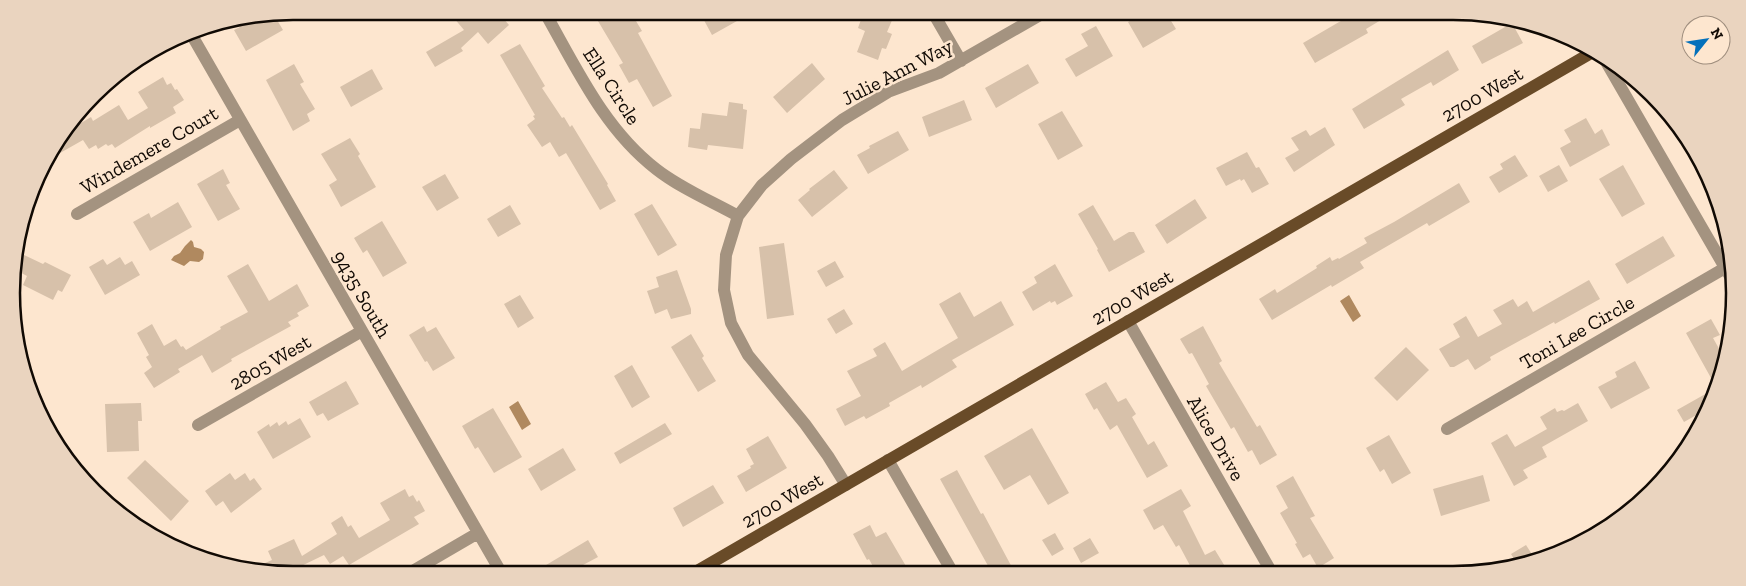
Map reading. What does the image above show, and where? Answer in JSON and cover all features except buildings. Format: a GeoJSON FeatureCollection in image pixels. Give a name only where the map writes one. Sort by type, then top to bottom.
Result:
{"type":"FeatureCollection","features":[{"type":"Feature","properties":{"kind":"main road","name":"2700 West"},"geometry":{"type":"LineString","coordinates":[[706,566],[1587,55]]}},
{"type":"Feature","properties":{"kind":"street","name":"Ella Circle"},"geometry":{"type":"LineString","coordinates":[[549,20],[606,118],[628,143],[656,169],[738,216]]}},
{"type":"Feature","properties":{"kind":"street"},"geometry":{"type":"LineString","coordinates":[[937,20],[961,61]]}},
{"type":"Feature","properties":{"kind":"street","name":"Julie Ann Way"},"geometry":{"type":"LineString","coordinates":[[846,485],[805,424],[748,355],[731,323],[724,290],[726,255],[738,216],[762,185],[791,159],[842,120],[888,92],[939,73],[1032,20]]}},
{"type":"Feature","properties":{"kind":"street","name":"9435 South"},"geometry":{"type":"LineString","coordinates":[[194,39],[497,566]]}},
{"type":"Feature","properties":{"kind":"street"},"geometry":{"type":"LineString","coordinates":[[1611,70],[1725,267]]}},
{"type":"Feature","properties":{"kind":"street","name":"Windemere Court"},"geometry":{"type":"LineString","coordinates":[[77,214],[240,120]]}},
{"type":"Feature","properties":{"kind":"street","name":"Toni Lee Circle"},"geometry":{"type":"LineString","coordinates":[[1447,429],[1725,275]]}},
{"type":"Feature","properties":{"kind":"street","name":"Alice Drive"},"geometry":{"type":"LineString","coordinates":[[1128,321],[1268,566]]}},
{"type":"Feature","properties":{"kind":"street","name":"2805 West"},"geometry":{"type":"LineString","coordinates":[[198,425],[362,331]]}},
{"type":"Feature","properties":{"kind":"street"},"geometry":{"type":"LineString","coordinates":[[888,460],[949,566]]}},
{"type":"Feature","properties":{"kind":"street"},"geometry":{"type":"LineString","coordinates":[[420,566],[478,533]]}},
{"type":"Feature","properties":{"kind":"shaded area"},"geometry":{"type":"Polygon","coordinates":[[[191,240],[194,247],[204,252],[203,259],[199,262],[190,261],[184,266],[171,260],[180,253],[191,240]]]}},
{"type":"Feature","properties":{"kind":"shaded area"},"geometry":{"type":"Polygon","coordinates":[[[1349,295],[1361,316],[1353,322],[1340,301],[1349,295]]]}},
{"type":"Feature","properties":{"kind":"shaded area"},"geometry":{"type":"Polygon","coordinates":[[[518,401],[531,424],[522,430],[509,407],[518,401]]]}}]}
